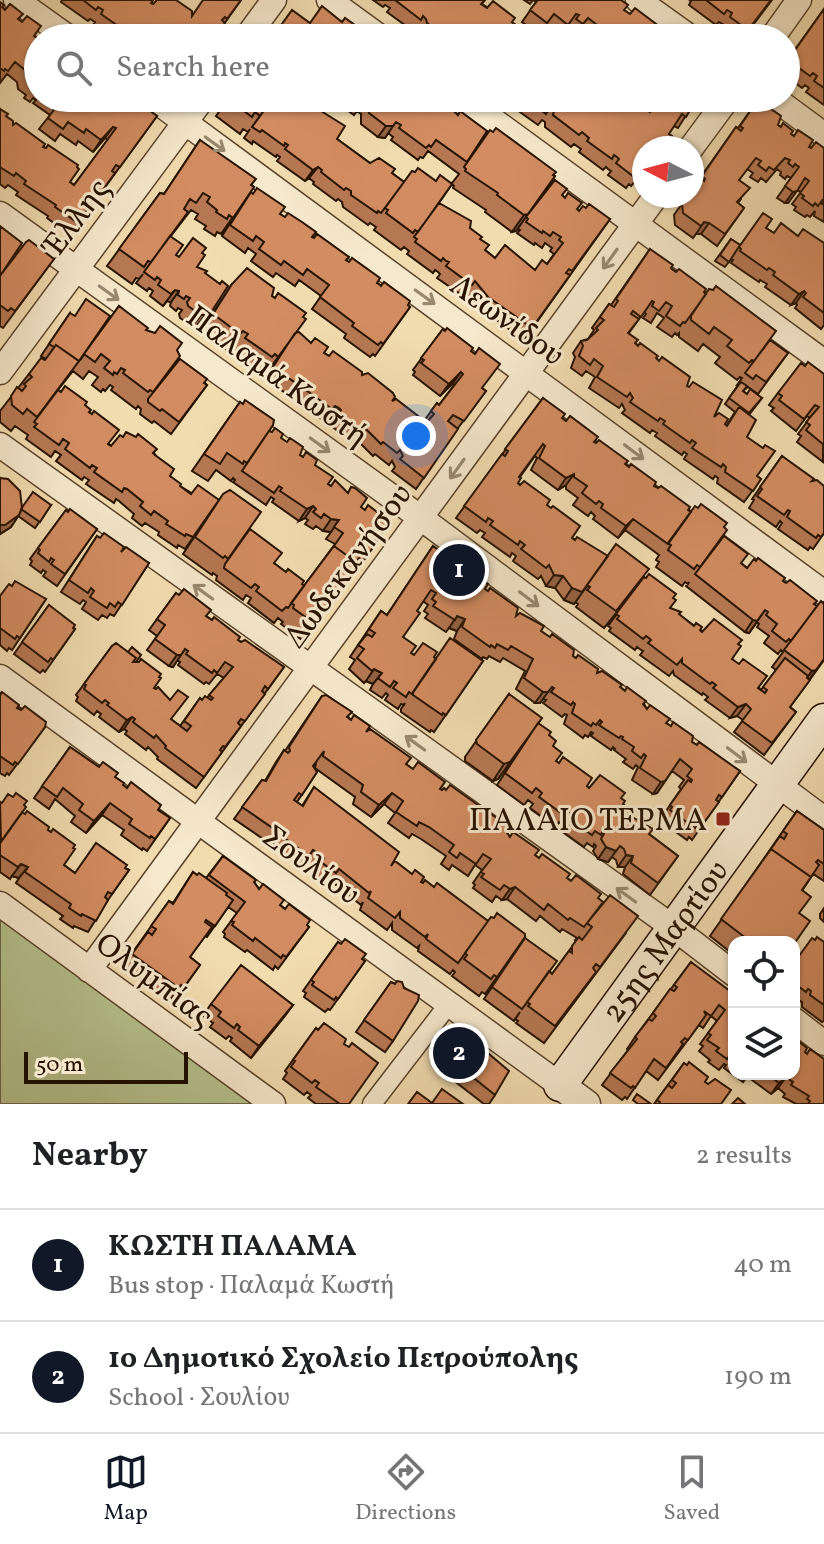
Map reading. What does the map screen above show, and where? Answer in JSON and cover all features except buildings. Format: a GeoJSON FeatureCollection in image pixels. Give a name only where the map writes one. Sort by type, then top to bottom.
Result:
{"type":"FeatureCollection","features":[{"type":"Feature","properties":{"kind":"main road","name":"25ης Μαρτίου"},"geometry":{"type":"LineString","coordinates":[[574,1098],[674,928],[824,720]]}},
{"type":"Feature","properties":{"kind":"street"},"geometry":{"type":"LineString","coordinates":[[16,0],[49,24]]}},
{"type":"Feature","properties":{"kind":"street"},"geometry":{"type":"LineString","coordinates":[[256,24],[274,0]]}},
{"type":"Feature","properties":{"kind":"street"},"geometry":{"type":"LineString","coordinates":[[329,0],[362,24]]}},
{"type":"Feature","properties":{"kind":"street"},"geometry":{"type":"LineString","coordinates":[[638,0],[671,24]]}},
{"type":"Feature","properties":{"kind":"street"},"geometry":{"type":"LineString","coordinates":[[782,24],[799,0]]}},
{"type":"Feature","properties":{"kind":"street","name":"Λεωνίδου"},"geometry":{"type":"LineString","coordinates":[[171,112],[824,593]]}},
{"type":"Feature","properties":{"kind":"street","name":"Έλλης"},"geometry":{"type":"LineString","coordinates":[[0,372],[192,112]]}},
{"type":"Feature","properties":{"kind":"street"},"geometry":{"type":"LineString","coordinates":[[482,112],[824,362]]}},
{"type":"Feature","properties":{"kind":"street"},"geometry":{"type":"LineString","coordinates":[[700,136],[718,112]]}},
{"type":"Feature","properties":{"kind":"street"},"geometry":{"type":"LineString","coordinates":[[793,112],[824,135]]}},
{"type":"Feature","properties":{"kind":"street","name":"Δωδεκανήσου"},"geometry":{"type":"LineString","coordinates":[[89,970],[647,208]]}},
{"type":"Feature","properties":{"kind":"street","name":"Παλαμά Κωστή"},"geometry":{"type":"LineString","coordinates":[[0,214],[421,518],[824,819]]}},
{"type":"Feature","properties":{"kind":"street"},"geometry":{"type":"LineString","coordinates":[[0,445],[728,969]]}},
{"type":"Feature","properties":{"kind":"street","name":"Σουλίου"},"geometry":{"type":"LineString","coordinates":[[0,677],[574,1098]]}},
{"type":"Feature","properties":{"kind":"street","name":"Ολυμπίας"},"geometry":{"type":"LineString","coordinates":[[0,904],[273,1104]]}},
{"type":"Feature","properties":{"kind":"street"},"geometry":{"type":"LineString","coordinates":[[372,1104],[448,1005]]}},
{"type":"Feature","properties":{"kind":"street"},"geometry":{"type":"LineString","coordinates":[[800,1025],[824,1043]]}},
{"type":"Feature","properties":{"kind":"green space"},"geometry":{"type":"Polygon","coordinates":[[[0,918],[255,1104],[0,1104],[0,918]]]}},
{"type":"Feature","properties":{"kind":"place","name":"ΚΩΣΤΗ ΠΑΛΑΜΑ"},"geometry":{"type":"Point","coordinates":[459,570]}},
{"type":"Feature","properties":{"kind":"place","name":"ΠΑΛΑΙΟ ΤΕΡΜΑ"},"geometry":{"type":"Point","coordinates":[723,819]}},
{"type":"Feature","properties":{"kind":"place","name":"1ο Δημοτικό Σχολείο Πετρούπολης"},"geometry":{"type":"Point","coordinates":[459,1053]}}]}
